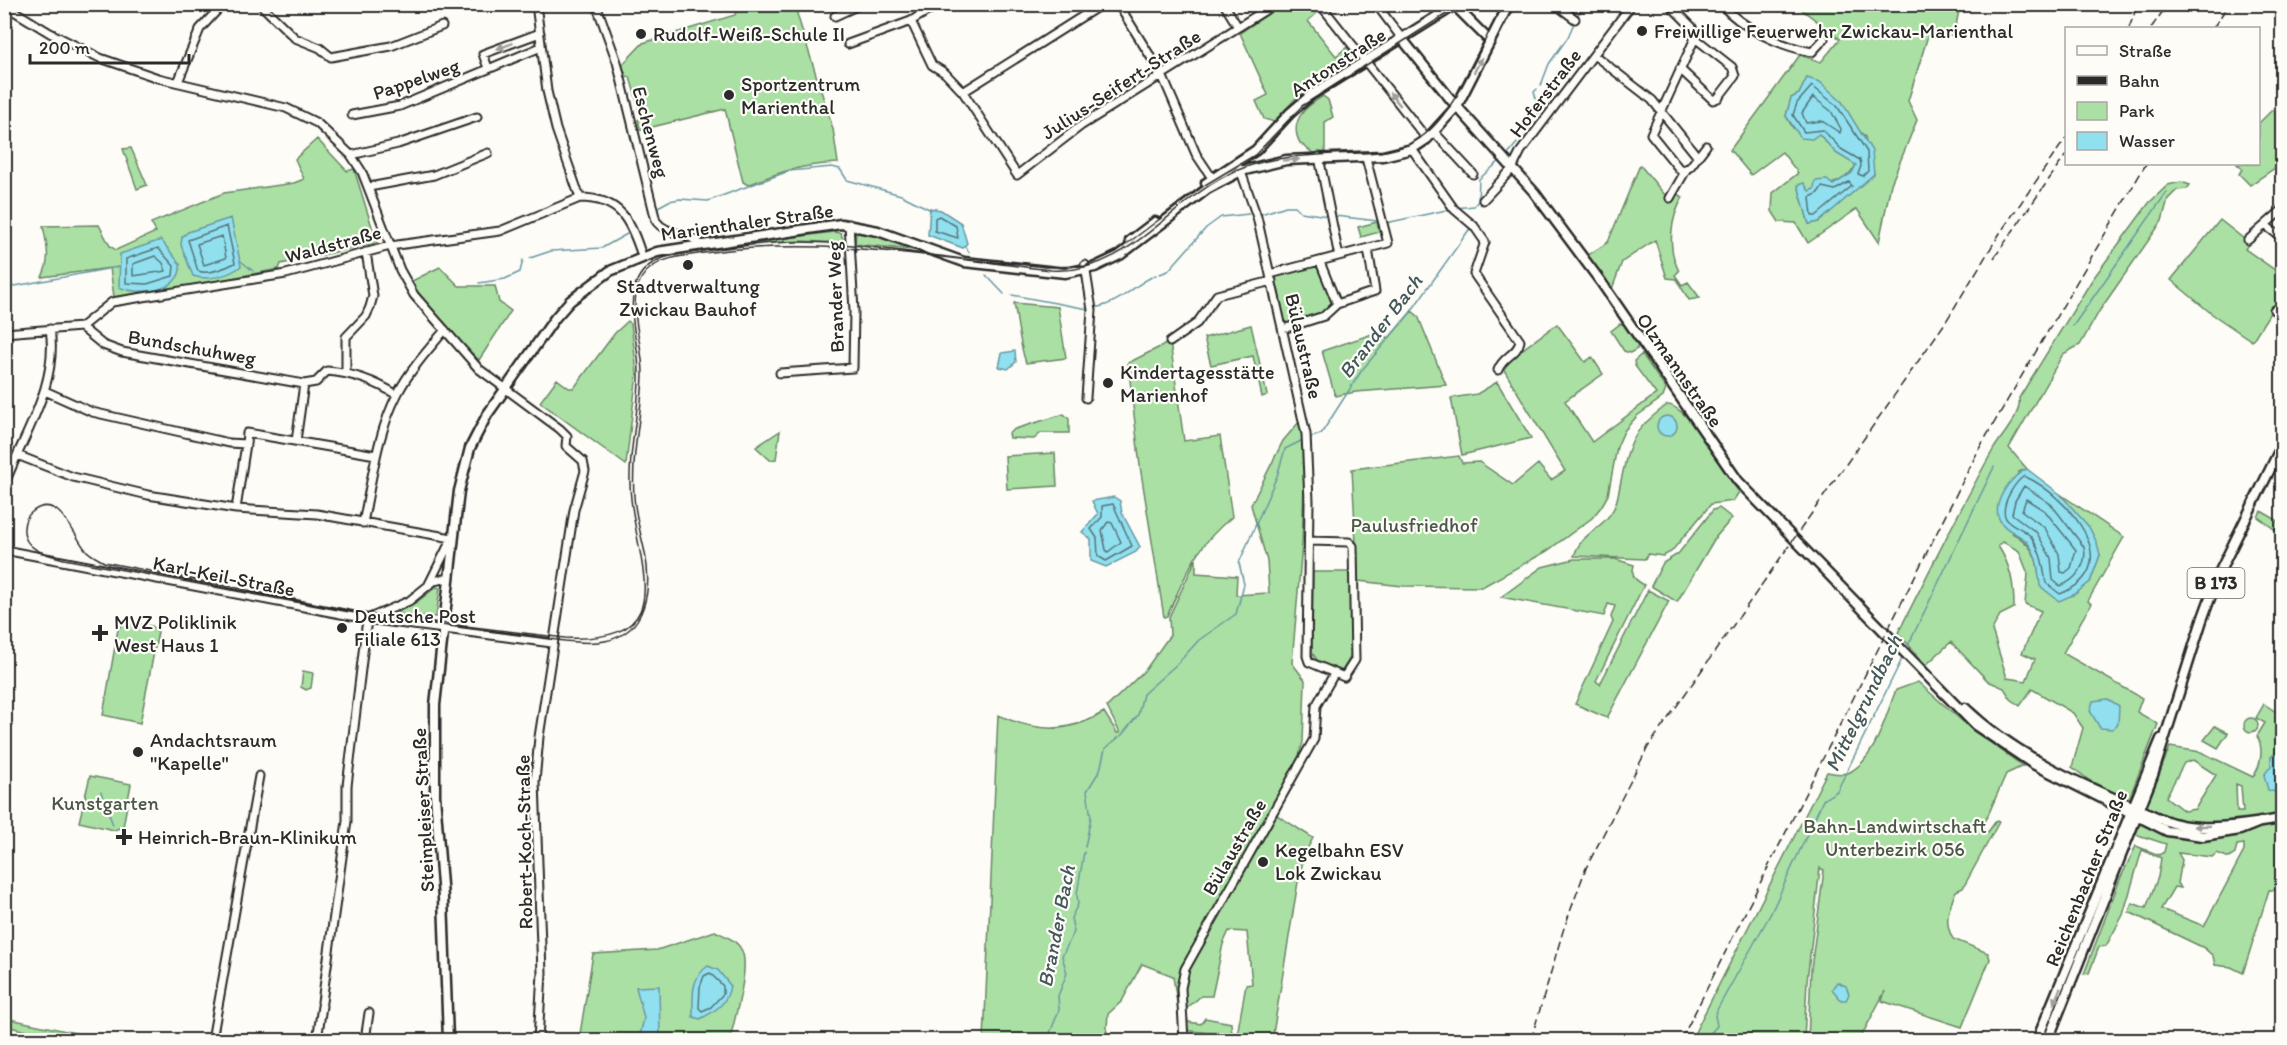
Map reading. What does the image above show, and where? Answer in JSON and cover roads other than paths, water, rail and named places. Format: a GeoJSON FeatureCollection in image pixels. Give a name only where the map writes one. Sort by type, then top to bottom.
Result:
{"type":"FeatureCollection","features":[{"type":"Feature","properties":{"kind":"main road","name":"Marienthaler Straße"},"geometry":{"type":"LineString","coordinates":[[642,256],[699,243],[849,224],[891,235],[964,262],[1055,272],[1106,263],[1130,248],[1214,181],[1241,165],[1319,157],[1366,158],[1412,149],[1427,140],[1457,106],[1509,4]]}},
{"type":"Feature","properties":{"kind":"main road","name":"Antonstraße"},"geometry":{"type":"LineString","coordinates":[[1241,165],[1306,99],[1403,40],[1455,5]]}},
{"type":"Feature","properties":{"kind":"main road"},"geometry":{"type":"LineString","coordinates":[[1455,5],[1490,41]]}},
{"type":"Feature","properties":{"kind":"main road","name":"Olzmannstraße"},"geometry":{"type":"LineString","coordinates":[[1403,40],[1498,154],[1534,192],[1598,278],[1738,482],[1975,725],[2001,745],[2033,764],[2134,812],[2167,831],[2199,836],[2240,830],[2260,822],[2283,819]]}},
{"type":"Feature","properties":{"kind":"main road"},"geometry":{"type":"LineString","coordinates":[[1256,150],[1256,157],[1262,164]]}},
{"type":"Feature","properties":{"kind":"main road"},"geometry":{"type":"LineString","coordinates":[[448,578],[459,491],[469,452],[485,418],[570,301],[600,277],[642,256]]}},
{"type":"Feature","properties":{"kind":"main road","name":"Reichenbacher Straße"},"geometry":{"type":"LineString","coordinates":[[2042,1040],[2134,812],[2159,757],[2166,728],[2220,571],[2283,445]]}},
{"type":"Feature","properties":{"kind":"main road","name":"Steinpleiser Straße"},"geometry":{"type":"LineString","coordinates":[[448,578],[435,698],[435,795],[443,898],[448,1041]]}},
{"type":"Feature","properties":{"kind":"street"},"geometry":{"type":"LineString","coordinates":[[178,82],[200,29],[224,4]]}},
{"type":"Feature","properties":{"kind":"street"},"geometry":{"type":"LineString","coordinates":[[260,4],[295,38],[320,48],[331,57],[391,46],[442,26]]}},
{"type":"Feature","properties":{"kind":"street"},"geometry":{"type":"LineString","coordinates":[[536,4],[541,47],[556,129],[580,198],[589,198],[621,210],[627,218],[642,256]]}},
{"type":"Feature","properties":{"kind":"street","name":"Eschenweg"},"geometry":{"type":"LineString","coordinates":[[596,4],[616,62],[656,221],[661,228],[695,239],[699,243]]}},
{"type":"Feature","properties":{"kind":"street"},"geometry":{"type":"LineString","coordinates":[[835,16],[861,4]]}},
{"type":"Feature","properties":{"kind":"street"},"geometry":{"type":"LineString","coordinates":[[848,44],[911,21],[939,4]]}},
{"type":"Feature","properties":{"kind":"street"},"geometry":{"type":"LineString","coordinates":[[911,21],[932,65],[945,73],[963,92],[1102,4]]}},
{"type":"Feature","properties":{"kind":"street"},"geometry":{"type":"LineString","coordinates":[[1118,4],[1162,75],[1196,154],[1214,181]]}},
{"type":"Feature","properties":{"kind":"street"},"geometry":{"type":"LineString","coordinates":[[1224,4],[1238,27]]}},
{"type":"Feature","properties":{"kind":"street","name":"Julius-Seifert-Straße"},"geometry":{"type":"LineString","coordinates":[[963,92],[1017,175],[1082,126],[1275,4]]}},
{"type":"Feature","properties":{"kind":"street"},"geometry":{"type":"LineString","coordinates":[[1320,4],[1427,140]]}},
{"type":"Feature","properties":{"kind":"street"},"geometry":{"type":"LineString","coordinates":[[1376,4],[1403,40]]}},
{"type":"Feature","properties":{"kind":"street"},"geometry":{"type":"LineString","coordinates":[[1555,4],[1575,19]]}},
{"type":"Feature","properties":{"kind":"street","name":"Hoferstraße"},"geometry":{"type":"LineString","coordinates":[[1483,200],[1632,4]]}},
{"type":"Feature","properties":{"kind":"street"},"geometry":{"type":"LineString","coordinates":[[1669,4],[1692,27],[1695,38],[1732,67],[1735,76],[1724,92],[1713,100],[1680,69]]}},
{"type":"Feature","properties":{"kind":"street"},"geometry":{"type":"LineString","coordinates":[[1721,4],[1745,26],[1798,49],[1812,52],[1824,39]]}},
{"type":"Feature","properties":{"kind":"street"},"geometry":{"type":"LineString","coordinates":[[4,5],[86,52],[178,82],[300,113],[317,123],[351,156],[369,187],[406,283],[479,369],[506,387]]}},
{"type":"Feature","properties":{"kind":"street","name":"Pappelweg"},"geometry":{"type":"LineString","coordinates":[[488,68],[483,54],[540,33]]}},
{"type":"Feature","properties":{"kind":"street"},"geometry":{"type":"LineString","coordinates":[[1686,170],[1676,167],[1652,134],[1660,110],[1695,38]]}},
{"type":"Feature","properties":{"kind":"street","name":"Pappelweg"},"geometry":{"type":"LineString","coordinates":[[352,115],[400,106],[541,47]]}},
{"type":"Feature","properties":{"kind":"street"},"geometry":{"type":"LineString","coordinates":[[1594,55],[1638,87],[1698,156]]}},
{"type":"Feature","properties":{"kind":"street"},"geometry":{"type":"LineString","coordinates":[[351,156],[398,144],[477,117]]}},
{"type":"Feature","properties":{"kind":"street"},"geometry":{"type":"LineString","coordinates":[[1435,133],[1473,174]]}},
{"type":"Feature","properties":{"kind":"street"},"geometry":{"type":"LineString","coordinates":[[1670,198],[1686,170],[1706,146]]}},
{"type":"Feature","properties":{"kind":"street"},"geometry":{"type":"LineString","coordinates":[[1412,149],[1453,208],[1474,226],[1485,242],[1474,274],[1520,341],[1519,347],[1500,364],[1498,370]]}},
{"type":"Feature","properties":{"kind":"street"},"geometry":{"type":"LineString","coordinates":[[369,187],[434,175],[488,153]]}},
{"type":"Feature","properties":{"kind":"street"},"geometry":{"type":"LineString","coordinates":[[1319,157],[1338,252]]}},
{"type":"Feature","properties":{"kind":"street"},"geometry":{"type":"LineString","coordinates":[[1170,342],[1197,323],[1217,295],[1388,243],[1366,158]]}},
{"type":"Feature","properties":{"kind":"street","name":"Bülaustraße"},"geometry":{"type":"LineString","coordinates":[[1241,165],[1257,217],[1308,444],[1307,656],[1309,662],[1334,674],[1347,676],[1355,660],[1353,546],[1349,542],[1309,541]]}},
{"type":"Feature","properties":{"kind":"street","name":"Waldstraße"},"geometry":{"type":"LineString","coordinates":[[81,327],[112,302],[286,274],[390,246],[500,231],[580,198]]}},
{"type":"Feature","properties":{"kind":"street"},"geometry":{"type":"LineString","coordinates":[[2248,240],[2283,210]]}},
{"type":"Feature","properties":{"kind":"street","name":"Brander Weg"},"geometry":{"type":"LineString","coordinates":[[780,373],[853,368],[854,311],[849,224]]}},
{"type":"Feature","properties":{"kind":"street"},"geometry":{"type":"LineString","coordinates":[[2265,225],[2283,238]]}},
{"type":"Feature","properties":{"kind":"street"},"geometry":{"type":"LineString","coordinates":[[1283,329],[1324,316],[1337,304],[1375,291],[1368,249]]}},
{"type":"Feature","properties":{"kind":"street"},"geometry":{"type":"LineString","coordinates":[[346,373],[346,337],[366,316],[373,296],[366,252]]}},
{"type":"Feature","properties":{"kind":"street"},"geometry":{"type":"LineString","coordinates":[[1320,262],[1337,304]]}},
{"type":"Feature","properties":{"kind":"street"},"geometry":{"type":"LineString","coordinates":[[1086,267],[1092,309],[1086,398]]}},
{"type":"Feature","properties":{"kind":"street"},"geometry":{"type":"LineString","coordinates":[[2274,310],[2283,315]]}},
{"type":"Feature","properties":{"kind":"street"},"geometry":{"type":"LineString","coordinates":[[4,333],[81,327]]}},
{"type":"Feature","properties":{"kind":"street","name":"Bundschuhweg"},"geometry":{"type":"LineString","coordinates":[[81,327],[103,345],[122,352],[304,384]]}},
{"type":"Feature","properties":{"kind":"street"},"geometry":{"type":"LineString","coordinates":[[4,486],[45,391],[52,360],[50,329]]}},
{"type":"Feature","properties":{"kind":"street"},"geometry":{"type":"LineString","coordinates":[[363,523],[376,455],[397,395],[414,367],[444,330]]}},
{"type":"Feature","properties":{"kind":"street"},"geometry":{"type":"LineString","coordinates":[[296,441],[304,384],[316,382],[327,371],[346,373],[369,380],[397,395]]}},
{"type":"Feature","properties":{"kind":"street","name":"Robert-Koch-Straße"},"geometry":{"type":"LineString","coordinates":[[506,387],[560,429],[567,436],[566,446],[585,465],[574,510],[552,643],[535,782],[542,973],[538,1041]]}},
{"type":"Feature","properties":{"kind":"street"},"geometry":{"type":"LineString","coordinates":[[45,391],[92,412],[246,444]]}},
{"type":"Feature","properties":{"kind":"street"},"geometry":{"type":"LineString","coordinates":[[236,509],[247,433],[376,455]]}},
{"type":"Feature","properties":{"kind":"street"},"geometry":{"type":"LineString","coordinates":[[17,455],[73,477],[137,493],[236,509],[288,510],[452,538],[429,584]]}},
{"type":"Feature","properties":{"kind":"street","name":"Karl-Keil-Straße"},"geometry":{"type":"LineString","coordinates":[[4,550],[367,619],[442,629]]}},
{"type":"Feature","properties":{"kind":"street"},"geometry":{"type":"LineString","coordinates":[[317,1041],[347,821],[346,786],[367,619],[409,601],[434,581],[448,578]]}},
{"type":"Feature","properties":{"kind":"street"},"geometry":{"type":"LineString","coordinates":[[442,629],[552,643]]}},
{"type":"Feature","properties":{"kind":"street","name":"Bülaustraße"},"geometry":{"type":"LineString","coordinates":[[1184,1041],[1181,988],[1185,969],[1314,739],[1317,706],[1334,674]]}},
{"type":"Feature","properties":{"kind":"street"},"geometry":{"type":"LineString","coordinates":[[212,1041],[258,776]]}},
{"type":"Feature","properties":{"kind":"street"},"geometry":{"type":"LineString","coordinates":[[365,1041],[369,1013]]}},
{"type":"Feature","properties":{"kind":"water"},"geometry":{"type":"Polygon","coordinates":[[[1807,78],[1820,82],[1842,102],[1872,151],[1874,174],[1819,222],[1809,224],[1798,185],[1804,183],[1809,191],[1814,189],[1815,181],[1827,180],[1833,185],[1852,173],[1856,165],[1836,153],[1819,134],[1812,139],[1801,138],[1786,116],[1791,98],[1799,94],[1807,78]]]}},
{"type":"Feature","properties":{"kind":"water"},"geometry":{"type":"Polygon","coordinates":[[[930,208],[941,210],[961,223],[967,243],[963,248],[928,235],[930,208]]]}},
{"type":"Feature","properties":{"kind":"water"},"geometry":{"type":"Polygon","coordinates":[[[231,218],[241,266],[218,277],[193,276],[181,245],[182,237],[188,232],[231,218]]]}},
{"type":"Feature","properties":{"kind":"water"},"geometry":{"type":"Polygon","coordinates":[[[161,240],[180,264],[179,273],[174,281],[167,286],[147,291],[127,290],[119,287],[120,254],[161,240]]]}},
{"type":"Feature","properties":{"kind":"water"},"geometry":{"type":"Polygon","coordinates":[[[1015,351],[1016,362],[1008,369],[999,367],[1002,353],[1015,351]]]}},
{"type":"Feature","properties":{"kind":"water"},"geometry":{"type":"Polygon","coordinates":[[[1667,416],[1674,419],[1677,426],[1674,433],[1667,436],[1660,433],[1657,426],[1660,419],[1667,416]]]}},
{"type":"Feature","properties":{"kind":"water"},"geometry":{"type":"Polygon","coordinates":[[[2027,469],[2060,494],[2089,527],[2100,555],[2090,582],[2075,594],[2059,601],[2040,586],[2037,563],[2031,547],[2024,539],[2010,531],[1998,515],[2000,499],[2004,491],[2014,477],[2027,469]]]}},
{"type":"Feature","properties":{"kind":"water"},"geometry":{"type":"Polygon","coordinates":[[[1114,497],[1120,501],[1122,513],[1140,547],[1136,552],[1106,567],[1091,561],[1091,539],[1082,532],[1098,514],[1092,501],[1114,497]]]}},
{"type":"Feature","properties":{"kind":"water"},"geometry":{"type":"Polygon","coordinates":[[[2108,699],[2119,706],[2118,724],[2112,729],[2100,728],[2090,711],[2093,701],[2108,699]]]}},
{"type":"Feature","properties":{"kind":"water"},"geometry":{"type":"Polygon","coordinates":[[[2282,751],[2282,794],[2268,790],[2264,775],[2271,766],[2271,756],[2282,751]]]}},
{"type":"Feature","properties":{"kind":"water"},"geometry":{"type":"Polygon","coordinates":[[[708,966],[718,970],[730,985],[724,1002],[700,1019],[693,1017],[694,988],[698,976],[708,966]]]}},
{"type":"Feature","properties":{"kind":"water"},"geometry":{"type":"Polygon","coordinates":[[[1837,982],[1846,986],[1849,994],[1846,1000],[1841,1000],[1832,989],[1837,982]]]}},
{"type":"Feature","properties":{"kind":"water"},"geometry":{"type":"Polygon","coordinates":[[[659,986],[660,1038],[639,1040],[644,1018],[636,987],[659,986]]]}},
{"type":"Feature","properties":{"kind":"waterway"},"geometry":{"type":"LineString","coordinates":[[1577,16],[1586,4]]}},
{"type":"Feature","properties":{"kind":"waterway"},"geometry":{"type":"LineString","coordinates":[[1541,85],[1549,64],[1568,37],[1574,23]]}},
{"type":"Feature","properties":{"kind":"waterway"},"geometry":{"type":"LineString","coordinates":[[1537,89],[1534,92],[1538,114]]}},
{"type":"Feature","properties":{"kind":"waterway"},"geometry":{"type":"LineString","coordinates":[[1507,155],[1517,143]]}},
{"type":"Feature","properties":{"kind":"waterway"},"geometry":{"type":"LineString","coordinates":[[1456,208],[1474,206],[1478,201],[1479,179],[1501,160]]}},
{"type":"Feature","properties":{"kind":"waterway"},"geometry":{"type":"LineString","coordinates":[[658,207],[669,201],[680,199],[708,201],[789,171],[832,167],[840,169],[847,180],[901,195],[931,210]]}},
{"type":"Feature","properties":{"kind":"waterway","name":"Mittelgrundbach"},"geometry":{"type":"LineString","coordinates":[[2073,326],[2167,192]]}},
{"type":"Feature","properties":{"kind":"waterway"},"geometry":{"type":"LineString","coordinates":[[1261,214],[1286,206],[1295,206],[1301,212],[1327,216]]}},
{"type":"Feature","properties":{"kind":"waterway"},"geometry":{"type":"LineString","coordinates":[[1386,223],[1451,209]]}},
{"type":"Feature","properties":{"kind":"waterway"},"geometry":{"type":"LineString","coordinates":[[1160,274],[1168,271],[1206,228],[1221,217],[1249,214]]}},
{"type":"Feature","properties":{"kind":"waterway"},"geometry":{"type":"LineString","coordinates":[[1335,216],[1378,221]]}},
{"type":"Feature","properties":{"kind":"waterway","name":"Brander Bach"},"geometry":{"type":"LineString","coordinates":[[1309,438],[1321,434],[1362,370],[1410,313],[1471,227]]}},
{"type":"Feature","properties":{"kind":"waterway"},"geometry":{"type":"LineString","coordinates":[[530,258],[551,251],[602,248],[627,234]]}},
{"type":"Feature","properties":{"kind":"waterway"},"geometry":{"type":"LineString","coordinates":[[965,247],[969,252]]}},
{"type":"Feature","properties":{"kind":"waterway"},"geometry":{"type":"LineString","coordinates":[[479,283],[505,279],[520,272],[523,260]]}},
{"type":"Feature","properties":{"kind":"waterway"},"geometry":{"type":"LineString","coordinates":[[241,261],[253,271]]}},
{"type":"Feature","properties":{"kind":"waterway"},"geometry":{"type":"LineString","coordinates":[[4,288],[118,267]]}},
{"type":"Feature","properties":{"kind":"waterway"},"geometry":{"type":"LineString","coordinates":[[986,275],[1004,294]]}},
{"type":"Feature","properties":{"kind":"waterway"},"geometry":{"type":"LineString","coordinates":[[1095,308],[1121,298],[1156,275]]}},
{"type":"Feature","properties":{"kind":"waterway"},"geometry":{"type":"LineString","coordinates":[[1012,295],[1088,309]]}},
{"type":"Feature","properties":{"kind":"waterway","name":"Brander Bach"},"geometry":{"type":"LineString","coordinates":[[1199,640],[1236,614],[1244,584],[1239,563],[1277,476],[1285,449],[1303,440]]}},
{"type":"Feature","properties":{"kind":"waterway","name":"Mittelgrundbach"},"geometry":{"type":"LineString","coordinates":[[1906,650],[1994,467]]}},
{"type":"Feature","properties":{"kind":"waterway","name":"Brander Bach"},"geometry":{"type":"LineString","coordinates":[[1121,736],[1138,715],[1143,694],[1177,664],[1198,641]]}},
{"type":"Feature","properties":{"kind":"waterway","name":"Mittelgrundbach"},"geometry":{"type":"LineString","coordinates":[[1704,1040],[1717,1026],[1715,1015],[1718,1008],[1771,913],[1823,800],[1837,791],[1903,657]]}},
{"type":"Feature","properties":{"kind":"waterway","name":"Brander Bach"},"geometry":{"type":"LineString","coordinates":[[1085,847],[1091,817],[1087,791],[1100,770],[1105,749],[1119,737]]}},
{"type":"Feature","properties":{"kind":"waterway"},"geometry":{"type":"LineString","coordinates":[[101,792],[113,825]]}},
{"type":"Feature","properties":{"kind":"waterway","name":"Brander Bach"},"geometry":{"type":"LineString","coordinates":[[1052,1040],[1050,1033],[1059,1010],[1058,996],[1067,973],[1062,956],[1074,932],[1071,918],[1078,904],[1077,894],[1084,852]]}},
{"type":"Feature","properties":{"kind":"tram line"},"geometry":{"type":"LineString","coordinates":[[1462,4],[1302,106],[1255,155],[1205,185],[1116,252],[1085,266],[1045,267],[817,242],[750,245],[665,257],[650,265],[636,282],[632,301],[639,362],[639,388],[630,483],[644,576],[644,597],[638,615],[625,629],[601,636],[565,638],[375,615],[104,562],[87,551],[64,517],[50,507],[41,507],[29,515],[26,519],[24,535],[27,542],[37,550],[51,556],[371,616],[575,642],[600,642],[619,636],[630,629],[638,619],[643,607],[648,580],[633,480],[643,374],[635,303],[640,282],[652,267],[658,263],[684,256],[747,248],[834,247],[921,254],[1051,270],[1079,269],[1104,261],[1127,248],[1214,182],[1238,170],[1272,160],[1389,150],[1400,148],[1420,138],[1433,127],[1457,95],[1503,4]]}},
{"type":"Feature","properties":{"kind":"railway"},"geometry":{"type":"LineString","coordinates":[[2129,27],[2138,4]]}},
{"type":"Feature","properties":{"kind":"railway"},"geometry":{"type":"LineString","coordinates":[[2152,27],[2168,4]]}},
{"type":"Feature","properties":{"kind":"railway"},"geometry":{"type":"LineString","coordinates":[[2214,27],[2229,4]]}},
{"type":"Feature","properties":{"kind":"railway"},"geometry":{"type":"LineString","coordinates":[[1531,1040],[1563,931],[1586,868],[1648,747],[1945,323],[2000,233],[2065,139]]}},
{"type":"Feature","properties":{"kind":"railway"},"geometry":{"type":"LineString","coordinates":[[1994,258],[2065,156]]}},
{"type":"Feature","properties":{"kind":"railway"},"geometry":{"type":"LineString","coordinates":[[1681,1040],[1980,447],[2145,165]]}},
{"type":"Feature","properties":{"kind":"place","name":"Freiwillige Feuerwehr Zwickau-Marienthal"},"geometry":{"type":"Point","coordinates":[1642,31]}},
{"type":"Feature","properties":{"kind":"place","name":"Rudolf-Weiß-Schule II"},"geometry":{"type":"Point","coordinates":[641,34]}},
{"type":"Feature","properties":{"kind":"place","name":"Sportzentrum Marienthal"},"geometry":{"type":"Point","coordinates":[729,95]}},
{"type":"Feature","properties":{"kind":"place","name":"Stadtverwaltung Zwickau Bauhof"},"geometry":{"type":"Point","coordinates":[688,265]}},
{"type":"Feature","properties":{"kind":"place","name":"Kindertagesstätte Marienhof"},"geometry":{"type":"Point","coordinates":[1108,383]}},
{"type":"Feature","properties":{"kind":"place","name":"Deutsche Post Filiale 613"},"geometry":{"type":"Point","coordinates":[342,628]}},
{"type":"Feature","properties":{"kind":"place","name":"MVZ Poliklinik West Haus 1"},"geometry":{"type":"Point","coordinates":[100,633]}},
{"type":"Feature","properties":{"kind":"place","name":"Andachtsraum \"Kapelle\""},"geometry":{"type":"Point","coordinates":[138,752]}},
{"type":"Feature","properties":{"kind":"place","name":"Heinrich-Braun-Klinikum"},"geometry":{"type":"Point","coordinates":[124,837]}},
{"type":"Feature","properties":{"kind":"place","name":"Kegelbahn ESV Lok Zwickau"},"geometry":{"type":"Point","coordinates":[1263,862]}},
{"type":"Feature","properties":{"kind":"park label","name":"Paulusfriedhof"},"geometry":{"type":"Point","coordinates":[1414,525]}},
{"type":"Feature","properties":{"kind":"park label","name":"Kunstgarten"},"geometry":{"type":"Point","coordinates":[105,803]}},
{"type":"Feature","properties":{"kind":"park label","name":"Bahn-Landwirtschaft Unterbezirk 056"},"geometry":{"type":"Point","coordinates":[1895,838]}}]}
